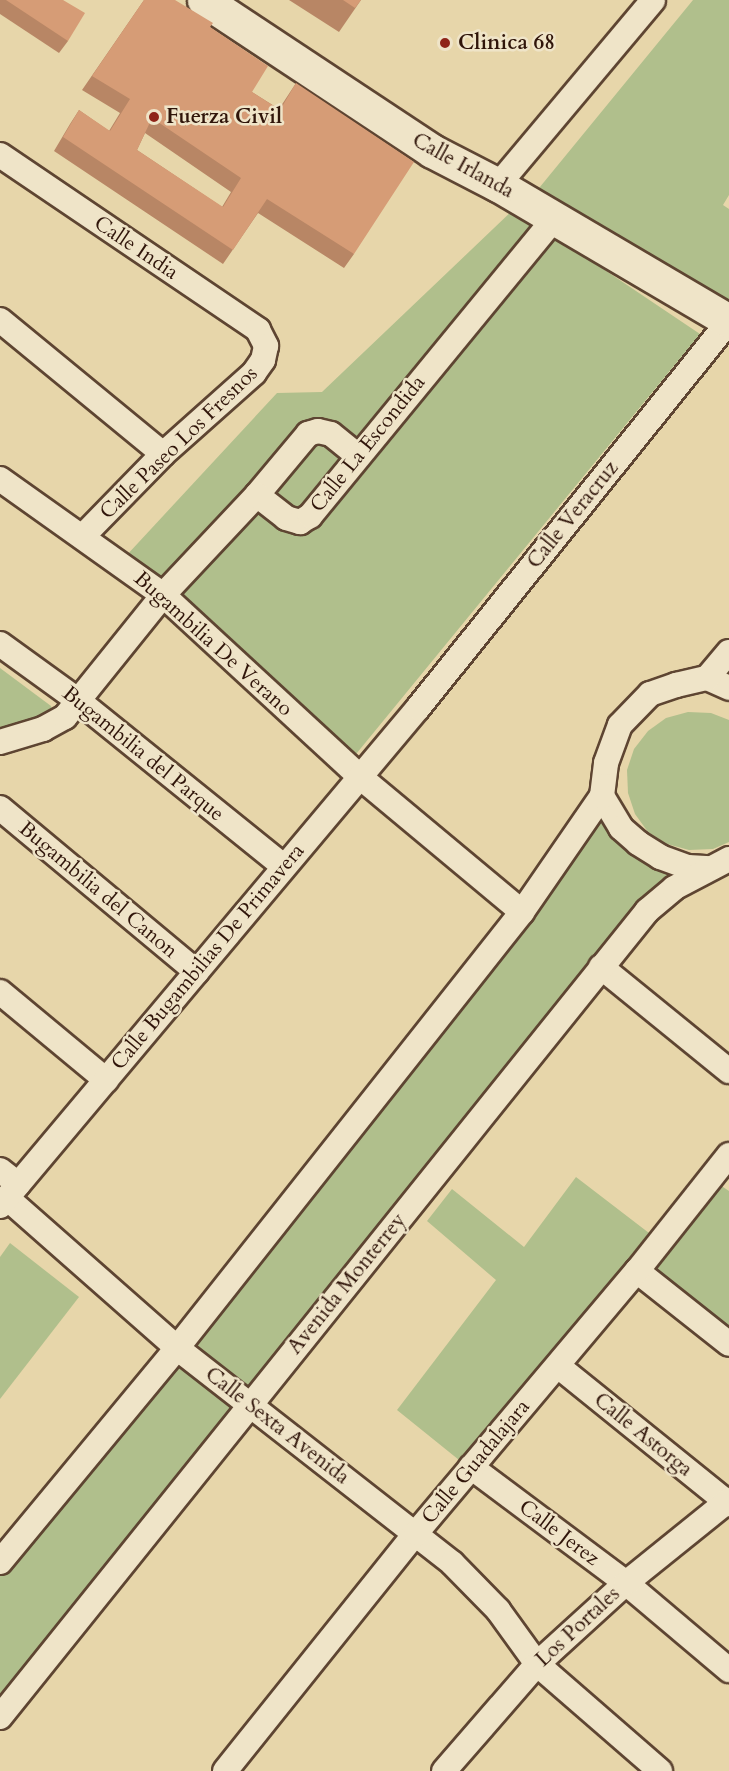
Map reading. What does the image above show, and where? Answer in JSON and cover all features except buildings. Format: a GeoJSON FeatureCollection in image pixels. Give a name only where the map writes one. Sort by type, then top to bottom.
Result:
{"type":"FeatureCollection","features":[{"type":"Feature","properties":{"kind":"street","name":"Calle Irlanda"},"geometry":{"type":"LineString","coordinates":[[204,0],[432,151],[498,185],[729,321]]}},
{"type":"Feature","properties":{"kind":"street"},"geometry":{"type":"LineString","coordinates":[[498,185],[653,0]]}},
{"type":"Feature","properties":{"kind":"street","name":"Calle India"},"geometry":{"type":"LineString","coordinates":[[0,155],[258,330],[266,346]]}},
{"type":"Feature","properties":{"kind":"street","name":"Calle La Escondida"},"geometry":{"type":"LineString","coordinates":[[257,495],[286,518],[300,522],[310,516],[555,218]]}},
{"type":"Feature","properties":{"kind":"street"},"geometry":{"type":"LineString","coordinates":[[0,320],[163,454]]}},
{"type":"Feature","properties":{"kind":"street","name":"Calle Veracruz"},"geometry":{"type":"LineString","coordinates":[[418,708],[729,321]]}},
{"type":"Feature","properties":{"kind":"street","name":"Calle Paseo Los Fresnos"},"geometry":{"type":"LineString","coordinates":[[83,536],[163,454],[258,369],[266,346]]}},
{"type":"Feature","properties":{"kind":"street"},"geometry":{"type":"LineString","coordinates":[[0,742],[54,724],[80,702],[163,595],[257,495],[308,434],[318,431],[330,434],[358,456]]}},
{"type":"Feature","properties":{"kind":"street","name":"Bugambilia De Verano"},"geometry":{"type":"LineString","coordinates":[[0,479],[163,595],[360,777],[522,912]]}},
{"type":"Feature","properties":{"kind":"street","name":"Bugambilia del Parque"},"geometry":{"type":"LineString","coordinates":[[0,644],[80,702],[283,866]]}},
{"type":"Feature","properties":{"kind":"street"},"geometry":{"type":"LineString","coordinates":[[0,1562],[177,1348],[522,912],[603,796],[611,743],[620,725],[650,694],[707,678],[729,652]]}},
{"type":"Feature","properties":{"kind":"street"},"geometry":{"type":"LineString","coordinates":[[707,678],[729,688]]}},
{"type":"Feature","properties":{"kind":"street","name":"Calle Bugambilias De Primavera"},"geometry":{"type":"LineString","coordinates":[[6,1189],[106,1080],[283,866],[418,708]]}},
{"type":"Feature","properties":{"kind":"street","name":"Avenida Monterrey"},"geometry":{"type":"LineString","coordinates":[[603,796],[621,828],[660,858],[688,867],[720,864]]}},
{"type":"Feature","properties":{"kind":"street","name":"Bugambilia del Canon"},"geometry":{"type":"LineString","coordinates":[[0,808],[197,972]]}},
{"type":"Feature","properties":{"kind":"street","name":"Avenida Monterrey"},"geometry":{"type":"LineString","coordinates":[[0,1717],[647,911],[674,888],[720,864]]}},
{"type":"Feature","properties":{"kind":"street"},"geometry":{"type":"LineString","coordinates":[[601,966],[729,1071]]}},
{"type":"Feature","properties":{"kind":"street"},"geometry":{"type":"LineString","coordinates":[[0,993],[106,1080]]}},
{"type":"Feature","properties":{"kind":"street","name":"Calle Guadalajara"},"geometry":{"type":"LineString","coordinates":[[225,1771],[416,1533],[637,1271],[729,1155]]}},
{"type":"Feature","properties":{"kind":"street","name":"Calle Sexta Avenida"},"geometry":{"type":"LineString","coordinates":[[6,1189],[177,1348],[416,1533],[471,1580],[537,1664],[660,1771]]}},
{"type":"Feature","properties":{"kind":"street"},"geometry":{"type":"LineString","coordinates":[[637,1271],[729,1344]]}},
{"type":"Feature","properties":{"kind":"street","name":"Calle Astorga"},"geometry":{"type":"LineString","coordinates":[[558,1366],[728,1502]]}},
{"type":"Feature","properties":{"kind":"street","name":"Calle Jerez"},"geometry":{"type":"LineString","coordinates":[[471,1467],[626,1583],[729,1670]]}},
{"type":"Feature","properties":{"kind":"street","name":"Los Portales"},"geometry":{"type":"LineString","coordinates":[[450,1769],[537,1664],[626,1583],[728,1502]]}},
{"type":"Feature","properties":{"kind":"green space"},"geometry":{"type":"Polygon","coordinates":[[[693,0],[729,0],[729,195],[723,205],[729,209],[729,315],[535,193],[693,0]]]}},
{"type":"Feature","properties":{"kind":"green space"},"geometry":{"type":"Polygon","coordinates":[[[514,209],[700,334],[352,759],[113,570],[277,393],[322,392],[514,209]]]}},
{"type":"Feature","properties":{"kind":"green space"},"geometry":{"type":"Polygon","coordinates":[[[0,668],[51,706],[53,715],[0,736],[0,668]]]}},
{"type":"Feature","properties":{"kind":"green space"},"geometry":{"type":"Polygon","coordinates":[[[688,712],[711,713],[729,720],[729,842],[713,849],[689,850],[667,844],[648,832],[635,814],[628,793],[627,770],[634,749],[648,731],[666,718],[688,712]]]}},
{"type":"Feature","properties":{"kind":"green space"},"geometry":{"type":"Polygon","coordinates":[[[602,796],[614,818],[688,867],[0,1717],[0,1562],[602,796]]]}},
{"type":"Feature","properties":{"kind":"green space"},"geometry":{"type":"Polygon","coordinates":[[[576,1177],[649,1233],[464,1464],[397,1410],[496,1280],[427,1221],[452,1189],[524,1247],[576,1177]]]}},
{"type":"Feature","properties":{"kind":"green space"},"geometry":{"type":"Polygon","coordinates":[[[717,1183],[729,1191],[729,1328],[650,1269],[717,1183]]]}},
{"type":"Feature","properties":{"kind":"green space"},"geometry":{"type":"Polygon","coordinates":[[[10,1243],[79,1297],[0,1399],[0,1257],[10,1243]]]}},
{"type":"Feature","properties":{"kind":"place","name":"Clinica 68"},"geometry":{"type":"Point","coordinates":[445,43]}},
{"type":"Feature","properties":{"kind":"place","name":"Fuerza Civil"},"geometry":{"type":"Point","coordinates":[154,117]}}]}
